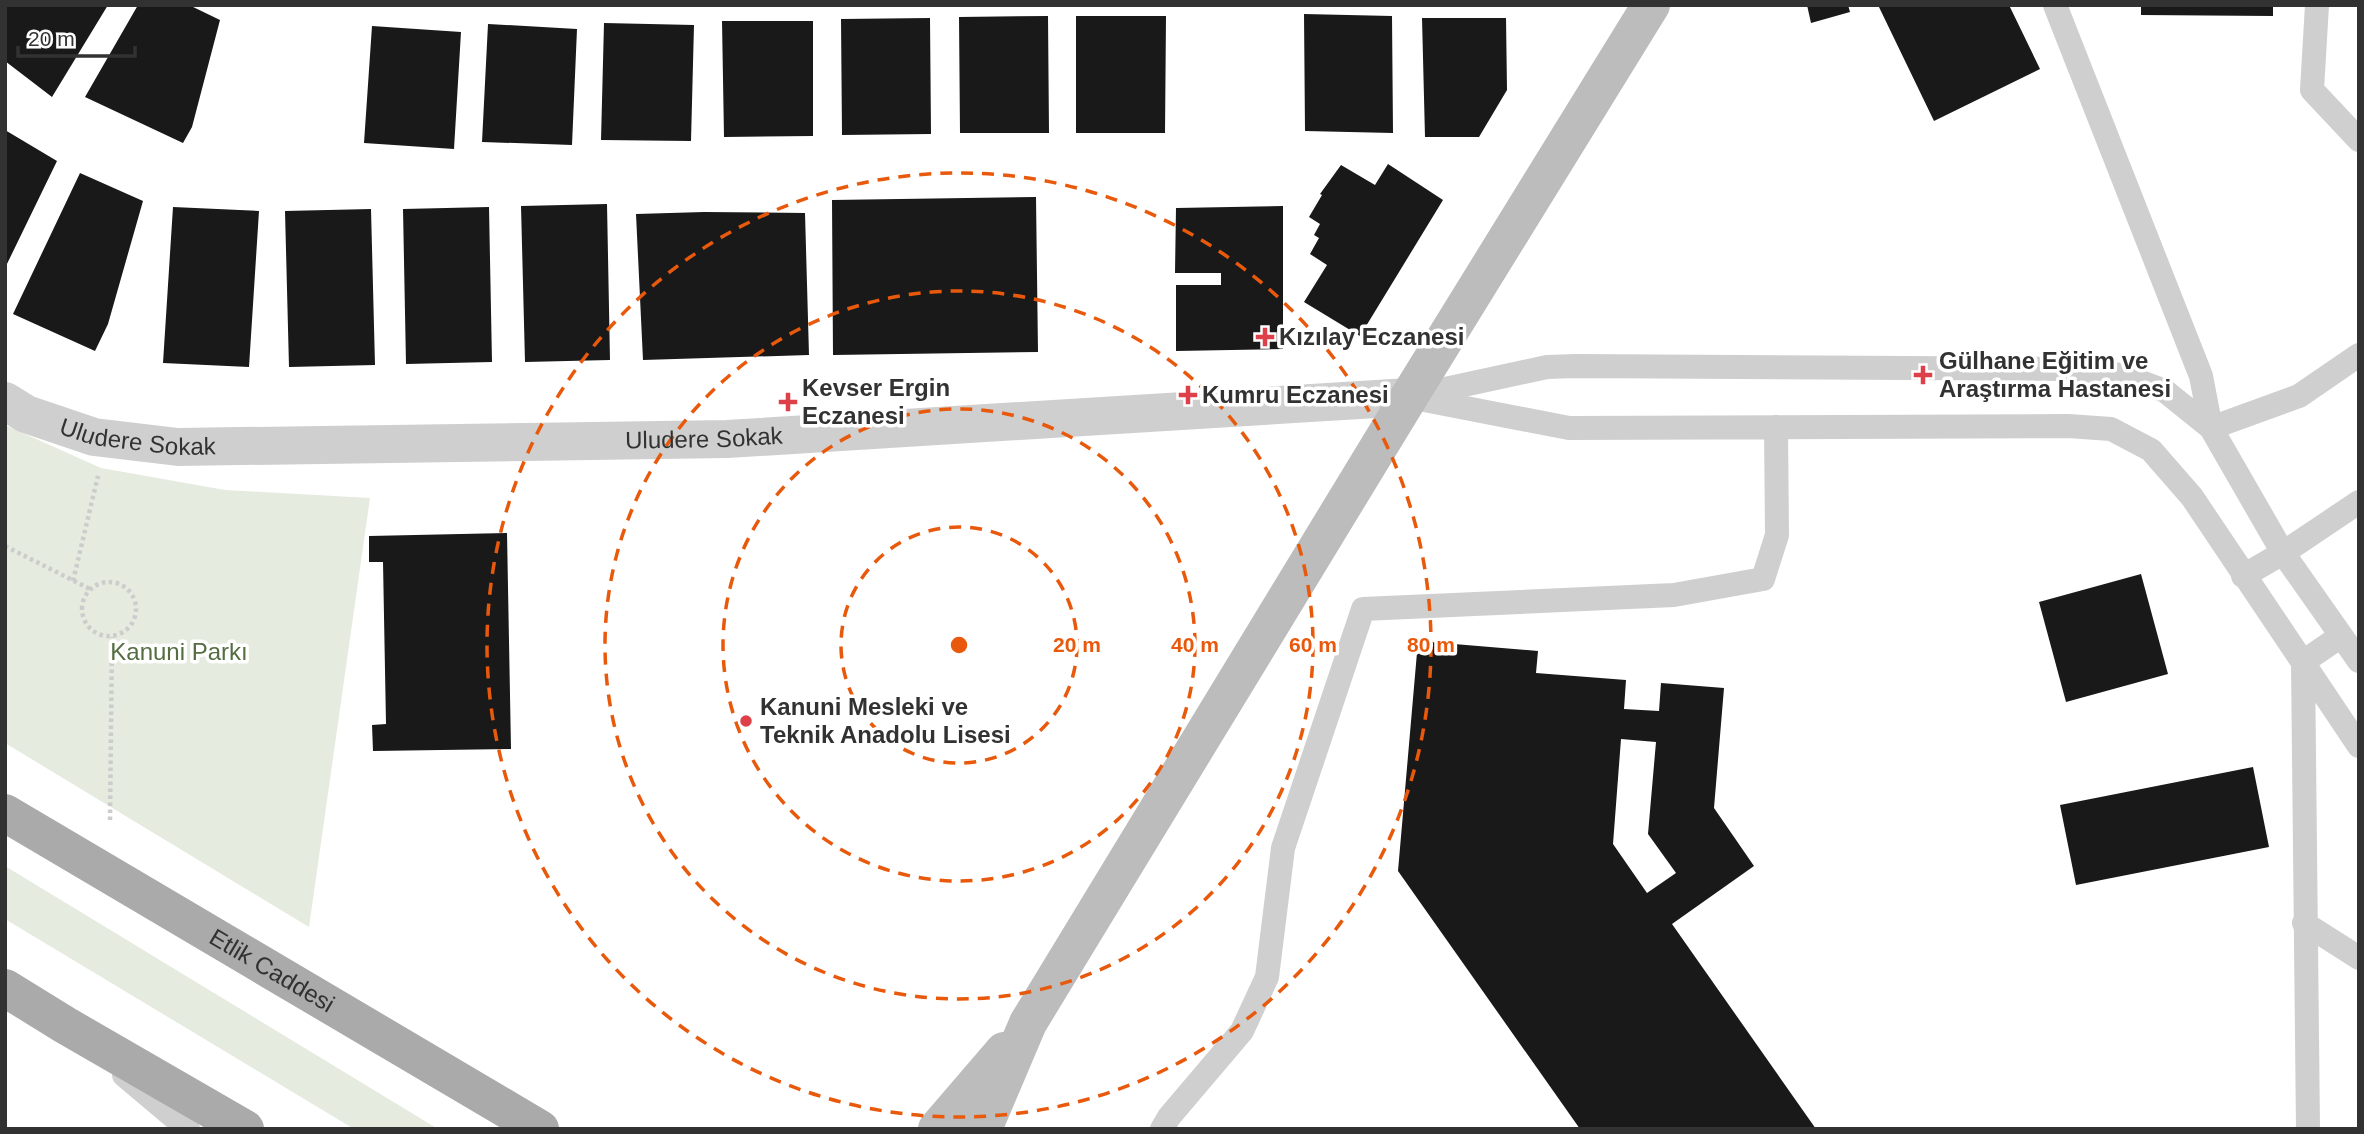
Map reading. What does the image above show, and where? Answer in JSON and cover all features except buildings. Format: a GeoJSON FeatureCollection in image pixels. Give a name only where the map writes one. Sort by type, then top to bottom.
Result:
{"type":"FeatureCollection","features":[{"type":"Feature","properties":{"kind":"main road"},"geometry":{"type":"LineString","coordinates":[[983,1129],[1028,1023],[1651,5]]}},
{"type":"Feature","properties":{"kind":"main road","name":"Etlik Caddesi"},"geometry":{"type":"LineString","coordinates":[[5,813],[540,1129]]}},
{"type":"Feature","properties":{"kind":"main road"},"geometry":{"type":"LineString","coordinates":[[5,988],[245,1129]]}},
{"type":"Feature","properties":{"kind":"main road"},"geometry":{"type":"LineString","coordinates":[[937,1129],[1028,1023]]}},
{"type":"Feature","properties":{"kind":"street","name":"Uludere Sokak"},"geometry":{"type":"LineString","coordinates":[[5,401],[26,414],[94,437],[178,447],[727,439],[1409,397]]}},
{"type":"Feature","properties":{"kind":"lane"},"geometry":{"type":"LineString","coordinates":[[2055,5],[2201,376],[2211,428],[2283,553],[2359,661]]}},
{"type":"Feature","properties":{"kind":"lane"},"geometry":{"type":"LineString","coordinates":[[2317,5],[2312,90],[2359,140]]}},
{"type":"Feature","properties":{"kind":"lane"},"geometry":{"type":"LineString","coordinates":[[2211,428],[2299,396],[2359,355]]}},
{"type":"Feature","properties":{"kind":"lane"},"geometry":{"type":"LineString","coordinates":[[1409,397],[1547,367],[2064,369],[2122,375],[2165,391],[2211,428]]}},
{"type":"Feature","properties":{"kind":"lane"},"geometry":{"type":"LineString","coordinates":[[1409,397],[1569,428],[2068,426],[2111,429],[2151,450],[2192,497],[2359,746]]}},
{"type":"Feature","properties":{"kind":"lane"},"geometry":{"type":"LineString","coordinates":[[1162,1129],[1169,1117],[1242,1031],[1267,977],[1283,848],[1363,609],[1674,595],[1763,579],[1777,536],[1776,427]]}},
{"type":"Feature","properties":{"kind":"lane"},"geometry":{"type":"LineString","coordinates":[[2243,576],[2283,553],[2359,502]]}},
{"type":"Feature","properties":{"kind":"lane"},"geometry":{"type":"LineString","coordinates":[[2303,662],[2341,636]]}},
{"type":"Feature","properties":{"kind":"lane"},"geometry":{"type":"LineString","coordinates":[[2303,662],[2308,1129]]}},
{"type":"Feature","properties":{"kind":"lane"},"geometry":{"type":"LineString","coordinates":[[2304,923],[2359,958]]}},
{"type":"Feature","properties":{"kind":"lane"},"geometry":{"type":"LineString","coordinates":[[65,1025],[188,1129]]}},
{"type":"Feature","properties":{"kind":"path"},"geometry":{"type":"LineString","coordinates":[[73,581],[100,468]]}},
{"type":"Feature","properties":{"kind":"path"},"geometry":{"type":"LineString","coordinates":[[5,546],[90,589]]}},
{"type":"Feature","properties":{"kind":"path"},"geometry":{"type":"LineString","coordinates":[[108,582],[126,587],[136,602],[134,621],[121,634],[112,636],[96,634],[84,621],[82,604],[90,589],[108,582]]}},
{"type":"Feature","properties":{"kind":"path"},"geometry":{"type":"LineString","coordinates":[[110,820],[112,636]]}},
{"type":"Feature","properties":{"kind":"green space","name":"Kanuni Parkı"},"geometry":{"type":"Polygon","coordinates":[[[5,425],[101,468],[225,490],[370,498],[309,927],[5,743],[5,425]]]}},
{"type":"Feature","properties":{"kind":"green space"},"geometry":{"type":"Polygon","coordinates":[[[5,866],[438,1129],[354,1129],[5,919],[5,866]]]}},
{"type":"Feature","properties":{"kind":"place","name":"Kızılay Eczanesi"},"geometry":{"type":"Point","coordinates":[1265,337]}},
{"type":"Feature","properties":{"kind":"place","name":"Gülhane Eğitim ve Araştırma Hastanesi"},"geometry":{"type":"Point","coordinates":[1923,375]}},
{"type":"Feature","properties":{"kind":"place","name":"Kumru Eczanesi"},"geometry":{"type":"Point","coordinates":[1188,395]}},
{"type":"Feature","properties":{"kind":"place","name":"Kevser Ergin Eczanesi"},"geometry":{"type":"Point","coordinates":[788,402]}},
{"type":"Feature","properties":{"kind":"place","name":"Kanuni Mesleki ve Teknik Anadolu Lisesi"},"geometry":{"type":"Point","coordinates":[746,721]}}]}
